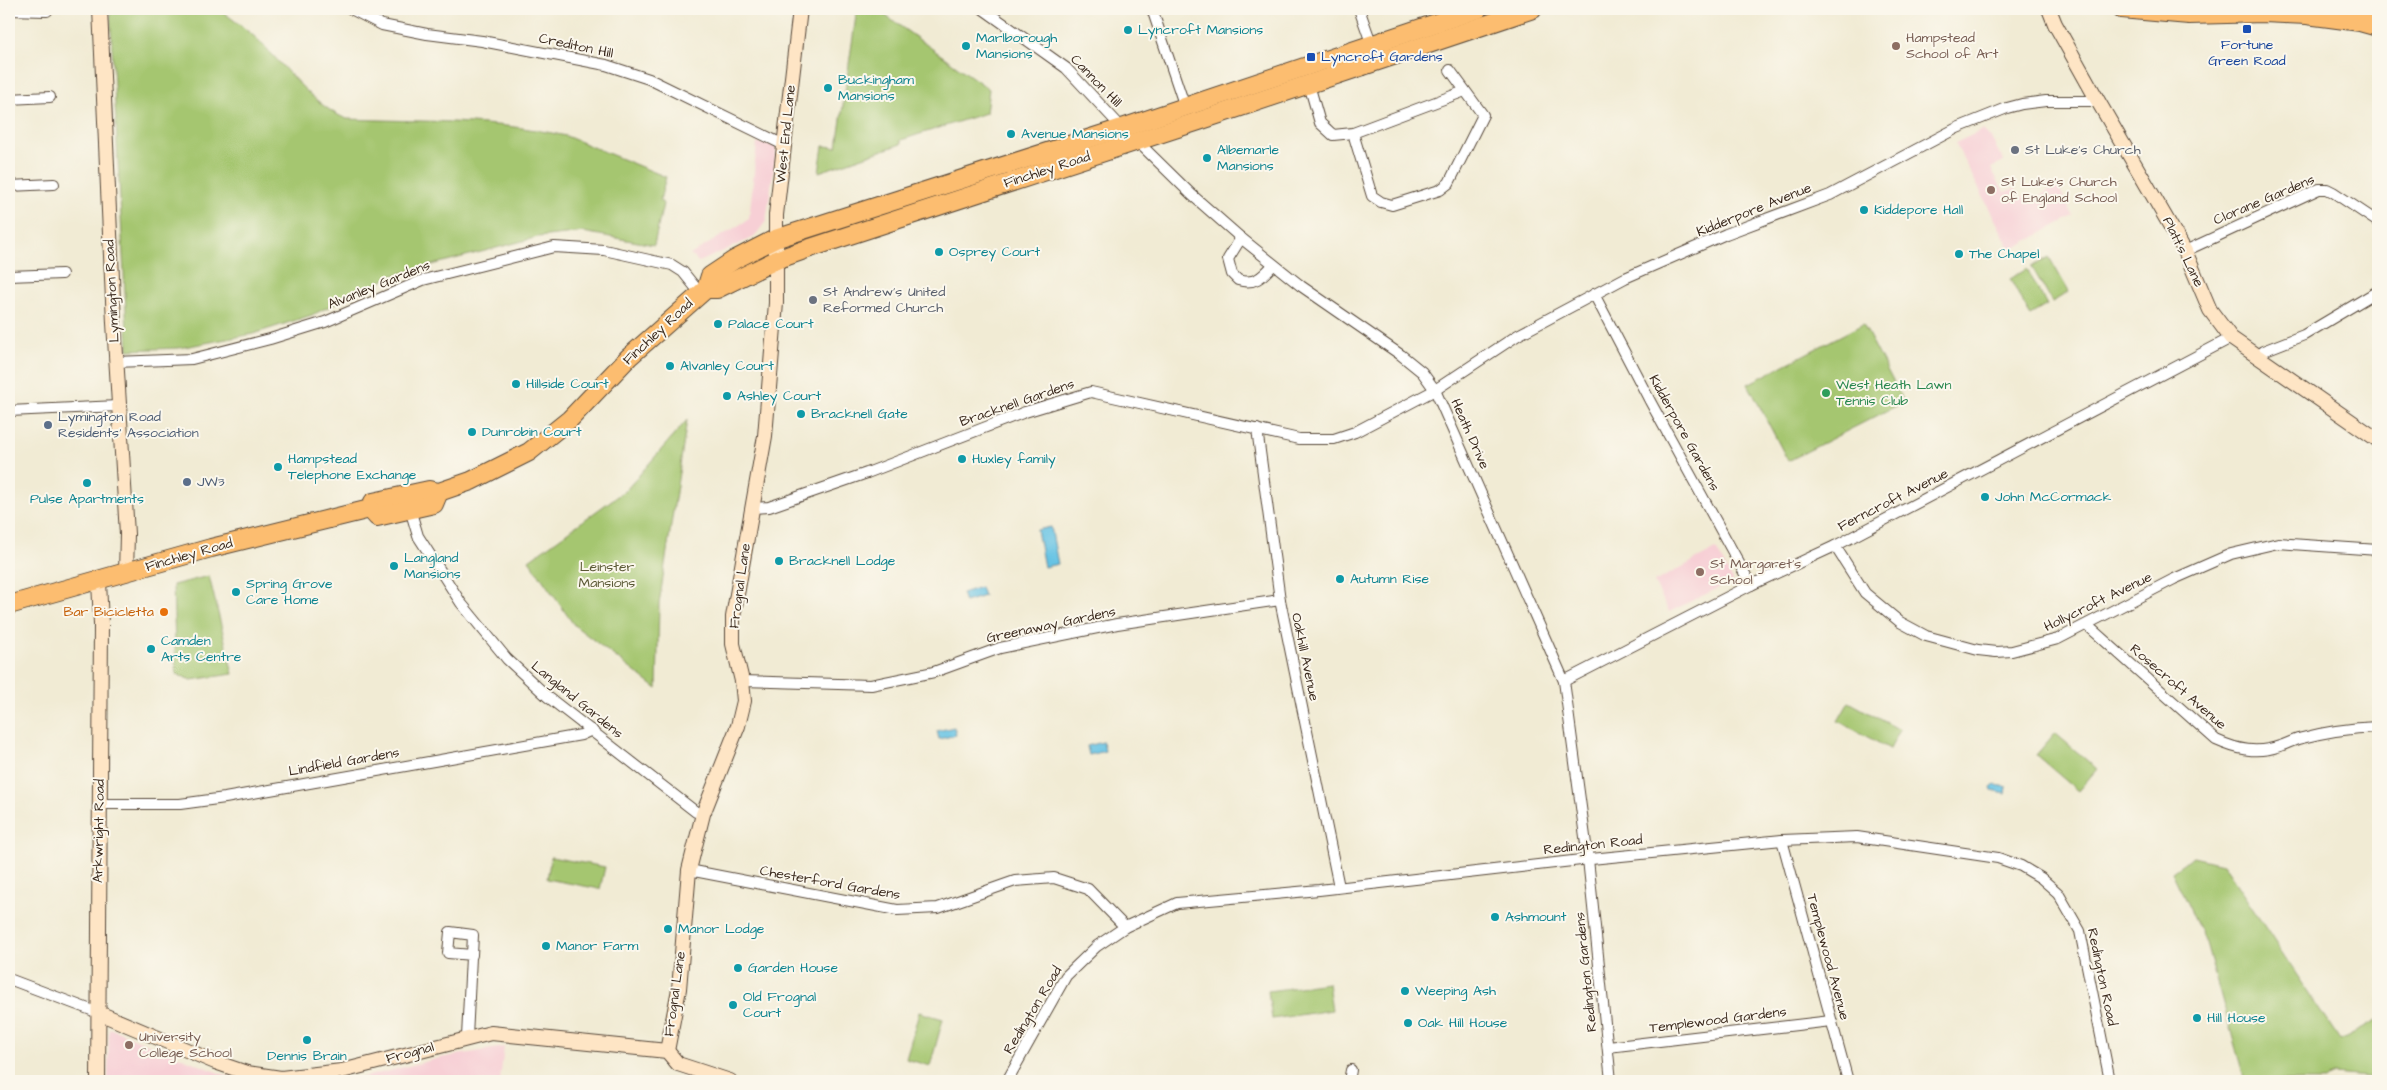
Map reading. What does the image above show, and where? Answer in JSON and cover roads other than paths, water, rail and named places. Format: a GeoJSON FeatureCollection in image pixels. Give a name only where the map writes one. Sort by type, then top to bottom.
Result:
{"type":"FeatureCollection","features":[{"type":"Feature","properties":{"kind":"highway","name":"Finchley Road"},"geometry":{"type":"LineString","coordinates":[[1375,52],[1478,9]]}},
{"type":"Feature","properties":{"kind":"highway","name":"Finchley Road"},"geometry":{"type":"LineString","coordinates":[[703,291],[717,289],[776,260],[1138,141],[1306,75],[1375,52],[1533,9]]}},
{"type":"Feature","properties":{"kind":"highway"},"geometry":{"type":"LineString","coordinates":[[2122,9],[2189,15],[2264,13],[2307,15],[2360,22],[2378,27]]}},
{"type":"Feature","properties":{"kind":"highway","name":"Finchley Road"},"geometry":{"type":"LineString","coordinates":[[370,510],[373,502],[429,490],[439,492],[496,470],[529,452],[548,438],[629,358],[703,291],[710,276],[734,260],[775,239],[1184,107],[1306,75]]}},
{"type":"Feature","properties":{"kind":"highway","name":"Finchley Road"},"geometry":{"type":"LineString","coordinates":[[370,510],[377,517],[434,504],[439,492]]}},
{"type":"Feature","properties":{"kind":"highway","name":"Finchley Road"},"geometry":{"type":"LineString","coordinates":[[9,605],[258,536],[370,510]]}},
{"type":"Feature","properties":{"kind":"main road"},"geometry":{"type":"LineString","coordinates":[[2362,9],[2378,12]]}},
{"type":"Feature","properties":{"kind":"street","name":"Lymington Road"},"geometry":{"type":"LineString","coordinates":[[100,9],[118,406],[127,534],[126,573]]}},
{"type":"Feature","properties":{"kind":"street","name":"Crediton Hill"},"geometry":{"type":"LineString","coordinates":[[351,9],[382,25],[426,34],[482,41],[606,65],[649,79],[784,145]]}},
{"type":"Feature","properties":{"kind":"street","name":"West End Lane"},"geometry":{"type":"LineString","coordinates":[[776,260],[775,239],[800,9]]}},
{"type":"Feature","properties":{"kind":"street","name":"Cannon Hill"},"geometry":{"type":"LineString","coordinates":[[983,9],[1066,68],[1122,128],[1138,141]]}},
{"type":"Feature","properties":{"kind":"street"},"geometry":{"type":"LineString","coordinates":[[1152,9],[1184,107]]}},
{"type":"Feature","properties":{"kind":"street"},"geometry":{"type":"LineString","coordinates":[[1359,9],[1375,52]]}},
{"type":"Feature","properties":{"kind":"street","name":"Platt's Lane"},"geometry":{"type":"LineString","coordinates":[[2049,9],[2055,24],[2098,101],[2185,251],[2210,310],[2231,338],[2378,440]]}},
{"type":"Feature","properties":{"kind":"street"},"geometry":{"type":"LineString","coordinates":[[9,10],[47,11]]}},
{"type":"Feature","properties":{"kind":"street"},"geometry":{"type":"LineString","coordinates":[[1353,133],[1372,196],[1381,202],[1392,205],[1440,190],[1449,183],[1483,114],[1450,70]]}},
{"type":"Feature","properties":{"kind":"street"},"geometry":{"type":"LineString","coordinates":[[1306,75],[1320,123],[1333,136],[1353,133],[1465,91]]}},
{"type":"Feature","properties":{"kind":"street"},"geometry":{"type":"LineString","coordinates":[[9,99],[50,97]]}},
{"type":"Feature","properties":{"kind":"street","name":"Kidderpore Avenue"},"geometry":{"type":"LineString","coordinates":[[1435,390],[1518,335],[1653,264],[1830,195],[1938,137],[2006,108],[2046,101],[2098,101]]}},
{"type":"Feature","properties":{"kind":"street","name":"Heath Drive"},"geometry":{"type":"LineString","coordinates":[[1138,141],[1192,195],[1273,265],[1348,320],[1401,355],[1422,372],[1435,390],[1564,681],[1588,859]]}},
{"type":"Feature","properties":{"kind":"street"},"geometry":{"type":"LineString","coordinates":[[9,186],[54,184]]}},
{"type":"Feature","properties":{"kind":"street","name":"Clorane Gardens"},"geometry":{"type":"LineString","coordinates":[[2185,251],[2319,189],[2327,189],[2334,192],[2378,222]]}},
{"type":"Feature","properties":{"kind":"street"},"geometry":{"type":"LineString","coordinates":[[1241,238],[1228,259],[1232,274],[1238,280],[1254,282],[1260,279],[1273,265]]}},
{"type":"Feature","properties":{"kind":"street","name":"Alvanley Gardens"},"geometry":{"type":"LineString","coordinates":[[116,362],[192,358],[270,339],[325,322],[423,280],[554,247],[604,250],[672,265],[683,272],[703,291]]}},
{"type":"Feature","properties":{"kind":"street","name":"Frognal Lane"},"geometry":{"type":"LineString","coordinates":[[667,1051],[678,988],[689,870],[703,814],[738,726],[744,701],[742,681],[733,644],[733,617],[765,436],[776,303],[776,260]]}},
{"type":"Feature","properties":{"kind":"street"},"geometry":{"type":"LineString","coordinates":[[9,276],[62,274]]}},
{"type":"Feature","properties":{"kind":"street"},"geometry":{"type":"LineString","coordinates":[[2256,356],[2263,351],[2304,335],[2378,292]]}},
{"type":"Feature","properties":{"kind":"street","name":"Kidderpore Gardens"},"geometry":{"type":"LineString","coordinates":[[1594,294],[1651,403],[1751,585]]}},
{"type":"Feature","properties":{"kind":"street","name":"Ferncroft Avenue"},"geometry":{"type":"LineString","coordinates":[[1564,681],[1751,585],[1835,546],[2231,338]]}},
{"type":"Feature","properties":{"kind":"street","name":"Bracknell Gardens"},"geometry":{"type":"LineString","coordinates":[[752,508],[769,507],[867,473],[1025,412],[1092,392],[1299,439],[1334,439],[1355,432],[1435,390]]}},
{"type":"Feature","properties":{"kind":"street"},"geometry":{"type":"LineString","coordinates":[[9,411],[118,406]]}},
{"type":"Feature","properties":{"kind":"street","name":"Oakhill Avenue"},"geometry":{"type":"LineString","coordinates":[[1257,429],[1280,600],[1339,887]]}},
{"type":"Feature","properties":{"kind":"street","name":"Langland Gardens"},"geometry":{"type":"LineString","coordinates":[[410,510],[418,536],[461,603],[507,659],[548,697],[696,812],[703,814]]}},
{"type":"Feature","properties":{"kind":"street","name":"Hollycroft Avenue"},"geometry":{"type":"LineString","coordinates":[[1835,546],[1870,598],[1900,622],[1926,636],[1978,650],[2012,651],[2058,639],[2174,580],[2231,554],[2278,543],[2378,550]]}},
{"type":"Feature","properties":{"kind":"street","name":"Arkwright Road"},"geometry":{"type":"LineString","coordinates":[[98,1081],[99,581]]}},
{"type":"Feature","properties":{"kind":"street","name":"Greenaway Gardens"},"geometry":{"type":"LineString","coordinates":[[742,681],[871,686],[934,672],[1000,648],[1117,624],[1280,600]]}},
{"type":"Feature","properties":{"kind":"street","name":"Rosecroft Avenue"},"geometry":{"type":"LineString","coordinates":[[2087,625],[2216,740],[2230,747],[2259,751],[2280,746],[2297,739],[2350,728],[2378,728]]}},
{"type":"Feature","properties":{"kind":"street","name":"Lindfield Gardens"},"geometry":{"type":"LineString","coordinates":[[100,804],[180,804],[225,798],[581,735],[592,730]]}},
{"type":"Feature","properties":{"kind":"street","name":"Redington Road"},"geometry":{"type":"LineString","coordinates":[[1007,1081],[1066,976],[1097,946],[1125,927],[1177,903],[1782,840],[1857,837],[1970,852],[2021,866],[2041,878],[2058,893],[2080,931],[2110,1081]]}},
{"type":"Feature","properties":{"kind":"street","name":"Templewood Avenue"},"geometry":{"type":"LineString","coordinates":[[1782,840],[1848,1081]]}},
{"type":"Feature","properties":{"kind":"street","name":"Redington Gardens"},"geometry":{"type":"LineString","coordinates":[[1588,859],[1612,1081]]}},
{"type":"Feature","properties":{"kind":"street","name":"Chesterford Gardens"},"geometry":{"type":"LineString","coordinates":[[689,870],[897,910],[938,908],[1015,881],[1054,878],[1088,889],[1125,927]]}},
{"type":"Feature","properties":{"kind":"street"},"geometry":{"type":"LineString","coordinates":[[467,1037],[472,955]]}},
{"type":"Feature","properties":{"kind":"street","name":"Frognal"},"geometry":{"type":"LineString","coordinates":[[9,979],[99,1013],[215,1062],[247,1073],[281,1078],[342,1071],[491,1032],[667,1051]]}},
{"type":"Feature","properties":{"kind":"street","name":"Templewood Gardens"},"geometry":{"type":"LineString","coordinates":[[1608,1047],[1831,1021]]}},
{"type":"Feature","properties":{"kind":"street"},"geometry":{"type":"LineString","coordinates":[[667,1051],[678,1064],[730,1081]]}},
{"type":"Feature","properties":{"kind":"street"},"geometry":{"type":"LineString","coordinates":[[1349,1081],[1351,1070]]}},
{"type":"Feature","properties":{"kind":"water"},"geometry":{"type":"Polygon","coordinates":[[[1051,527],[1058,564],[1044,567],[1037,530],[1051,527]]]}},
{"type":"Feature","properties":{"kind":"water"},"geometry":{"type":"Polygon","coordinates":[[[981,587],[984,596],[965,602],[962,593],[981,587]]]}},
{"type":"Feature","properties":{"kind":"water"},"geometry":{"type":"Polygon","coordinates":[[[954,727],[956,735],[939,739],[937,731],[954,727]]]}},
{"type":"Feature","properties":{"kind":"water"},"geometry":{"type":"Polygon","coordinates":[[[1103,742],[1105,751],[1089,755],[1087,746],[1103,742]]]}},
{"type":"Feature","properties":{"kind":"water"},"geometry":{"type":"Polygon","coordinates":[[[1995,785],[2007,787],[2006,794],[1992,791],[1991,788],[1995,785]]]}},
{"type":"Feature","properties":{"kind":"place","name":"Fortune Green Road"},"geometry":{"type":"Point","coordinates":[2247,29]}},
{"type":"Feature","properties":{"kind":"place","name":"Lyncroft Mansions"},"geometry":{"type":"Point","coordinates":[1128,30]}},
{"type":"Feature","properties":{"kind":"place","name":"Marlborough Mansions"},"geometry":{"type":"Point","coordinates":[966,46]}},
{"type":"Feature","properties":{"kind":"place","name":"Hampstead School of Art"},"geometry":{"type":"Point","coordinates":[1896,46]}},
{"type":"Feature","properties":{"kind":"place","name":"Lyncroft Gardens"},"geometry":{"type":"Point","coordinates":[1311,57]}},
{"type":"Feature","properties":{"kind":"place","name":"Buckingham Mansions"},"geometry":{"type":"Point","coordinates":[828,88]}},
{"type":"Feature","properties":{"kind":"place","name":"Avenue Mansions"},"geometry":{"type":"Point","coordinates":[1011,134]}},
{"type":"Feature","properties":{"kind":"place","name":"St Luke's Church"},"geometry":{"type":"Point","coordinates":[2015,150]}},
{"type":"Feature","properties":{"kind":"place","name":"Albemarle Mansions"},"geometry":{"type":"Point","coordinates":[1207,158]}},
{"type":"Feature","properties":{"kind":"place","name":"St Luke's Church of England School"},"geometry":{"type":"Point","coordinates":[1991,190]}},
{"type":"Feature","properties":{"kind":"place","name":"Kiddepore Hall"},"geometry":{"type":"Point","coordinates":[1864,210]}},
{"type":"Feature","properties":{"kind":"place","name":"Osprey Court"},"geometry":{"type":"Point","coordinates":[939,252]}},
{"type":"Feature","properties":{"kind":"place","name":"The Chapel"},"geometry":{"type":"Point","coordinates":[1959,254]}},
{"type":"Feature","properties":{"kind":"place","name":"St Andrew's United Reformed Church"},"geometry":{"type":"Point","coordinates":[813,300]}},
{"type":"Feature","properties":{"kind":"place","name":"Palace Court"},"geometry":{"type":"Point","coordinates":[718,324]}},
{"type":"Feature","properties":{"kind":"place","name":"Alvanley Court"},"geometry":{"type":"Point","coordinates":[670,366]}},
{"type":"Feature","properties":{"kind":"place","name":"Hillside Court"},"geometry":{"type":"Point","coordinates":[516,384]}},
{"type":"Feature","properties":{"kind":"place","name":"West Heath Lawn Tennis Club"},"geometry":{"type":"Point","coordinates":[1826,393]}},
{"type":"Feature","properties":{"kind":"place","name":"Ashley Court"},"geometry":{"type":"Point","coordinates":[727,396]}},
{"type":"Feature","properties":{"kind":"place","name":"Bracknell Gate"},"geometry":{"type":"Point","coordinates":[801,414]}},
{"type":"Feature","properties":{"kind":"place","name":"Lymington Road Residents' Association"},"geometry":{"type":"Point","coordinates":[48,425]}},
{"type":"Feature","properties":{"kind":"place","name":"Dunrobin Court"},"geometry":{"type":"Point","coordinates":[472,432]}},
{"type":"Feature","properties":{"kind":"place","name":"Huxley family"},"geometry":{"type":"Point","coordinates":[962,459]}},
{"type":"Feature","properties":{"kind":"place","name":"Hampstead Telephone Exchange"},"geometry":{"type":"Point","coordinates":[278,467]}},
{"type":"Feature","properties":{"kind":"place","name":"JW3"},"geometry":{"type":"Point","coordinates":[187,482]}},
{"type":"Feature","properties":{"kind":"place","name":"Pulse Apartments"},"geometry":{"type":"Point","coordinates":[87,483]}},
{"type":"Feature","properties":{"kind":"place","name":"John McCormack"},"geometry":{"type":"Point","coordinates":[1985,497]}},
{"type":"Feature","properties":{"kind":"place","name":"Bracknell Lodge"},"geometry":{"type":"Point","coordinates":[779,561]}},
{"type":"Feature","properties":{"kind":"place","name":"Langland Mansions"},"geometry":{"type":"Point","coordinates":[394,566]}},
{"type":"Feature","properties":{"kind":"place","name":"St Margaret's School"},"geometry":{"type":"Point","coordinates":[1700,572]}},
{"type":"Feature","properties":{"kind":"place","name":"Autumn Rise"},"geometry":{"type":"Point","coordinates":[1340,579]}},
{"type":"Feature","properties":{"kind":"place","name":"Spring Grove Care Home"},"geometry":{"type":"Point","coordinates":[236,592]}},
{"type":"Feature","properties":{"kind":"place","name":"Bar Bicicletta"},"geometry":{"type":"Point","coordinates":[164,612]}},
{"type":"Feature","properties":{"kind":"place","name":"Camden Arts Centre"},"geometry":{"type":"Point","coordinates":[151,649]}},
{"type":"Feature","properties":{"kind":"place","name":"Ashmount"},"geometry":{"type":"Point","coordinates":[1495,917]}},
{"type":"Feature","properties":{"kind":"place","name":"Manor Lodge"},"geometry":{"type":"Point","coordinates":[668,929]}},
{"type":"Feature","properties":{"kind":"place","name":"Manor Farm"},"geometry":{"type":"Point","coordinates":[546,946]}},
{"type":"Feature","properties":{"kind":"place","name":"Garden House"},"geometry":{"type":"Point","coordinates":[738,968]}},
{"type":"Feature","properties":{"kind":"place","name":"Weeping Ash"},"geometry":{"type":"Point","coordinates":[1405,991]}},
{"type":"Feature","properties":{"kind":"place","name":"Old Frognal Court"},"geometry":{"type":"Point","coordinates":[733,1005]}},
{"type":"Feature","properties":{"kind":"place","name":"Hill House"},"geometry":{"type":"Point","coordinates":[2197,1018]}},
{"type":"Feature","properties":{"kind":"place","name":"Oak Hill House"},"geometry":{"type":"Point","coordinates":[1408,1023]}},
{"type":"Feature","properties":{"kind":"place","name":"Dennis Brain"},"geometry":{"type":"Point","coordinates":[307,1040]}},
{"type":"Feature","properties":{"kind":"place","name":"University College School"},"geometry":{"type":"Point","coordinates":[129,1045]}},
{"type":"Feature","properties":{"kind":"park label","name":"Leinster Mansions"},"geometry":{"type":"Point","coordinates":[607,576]}}]}
